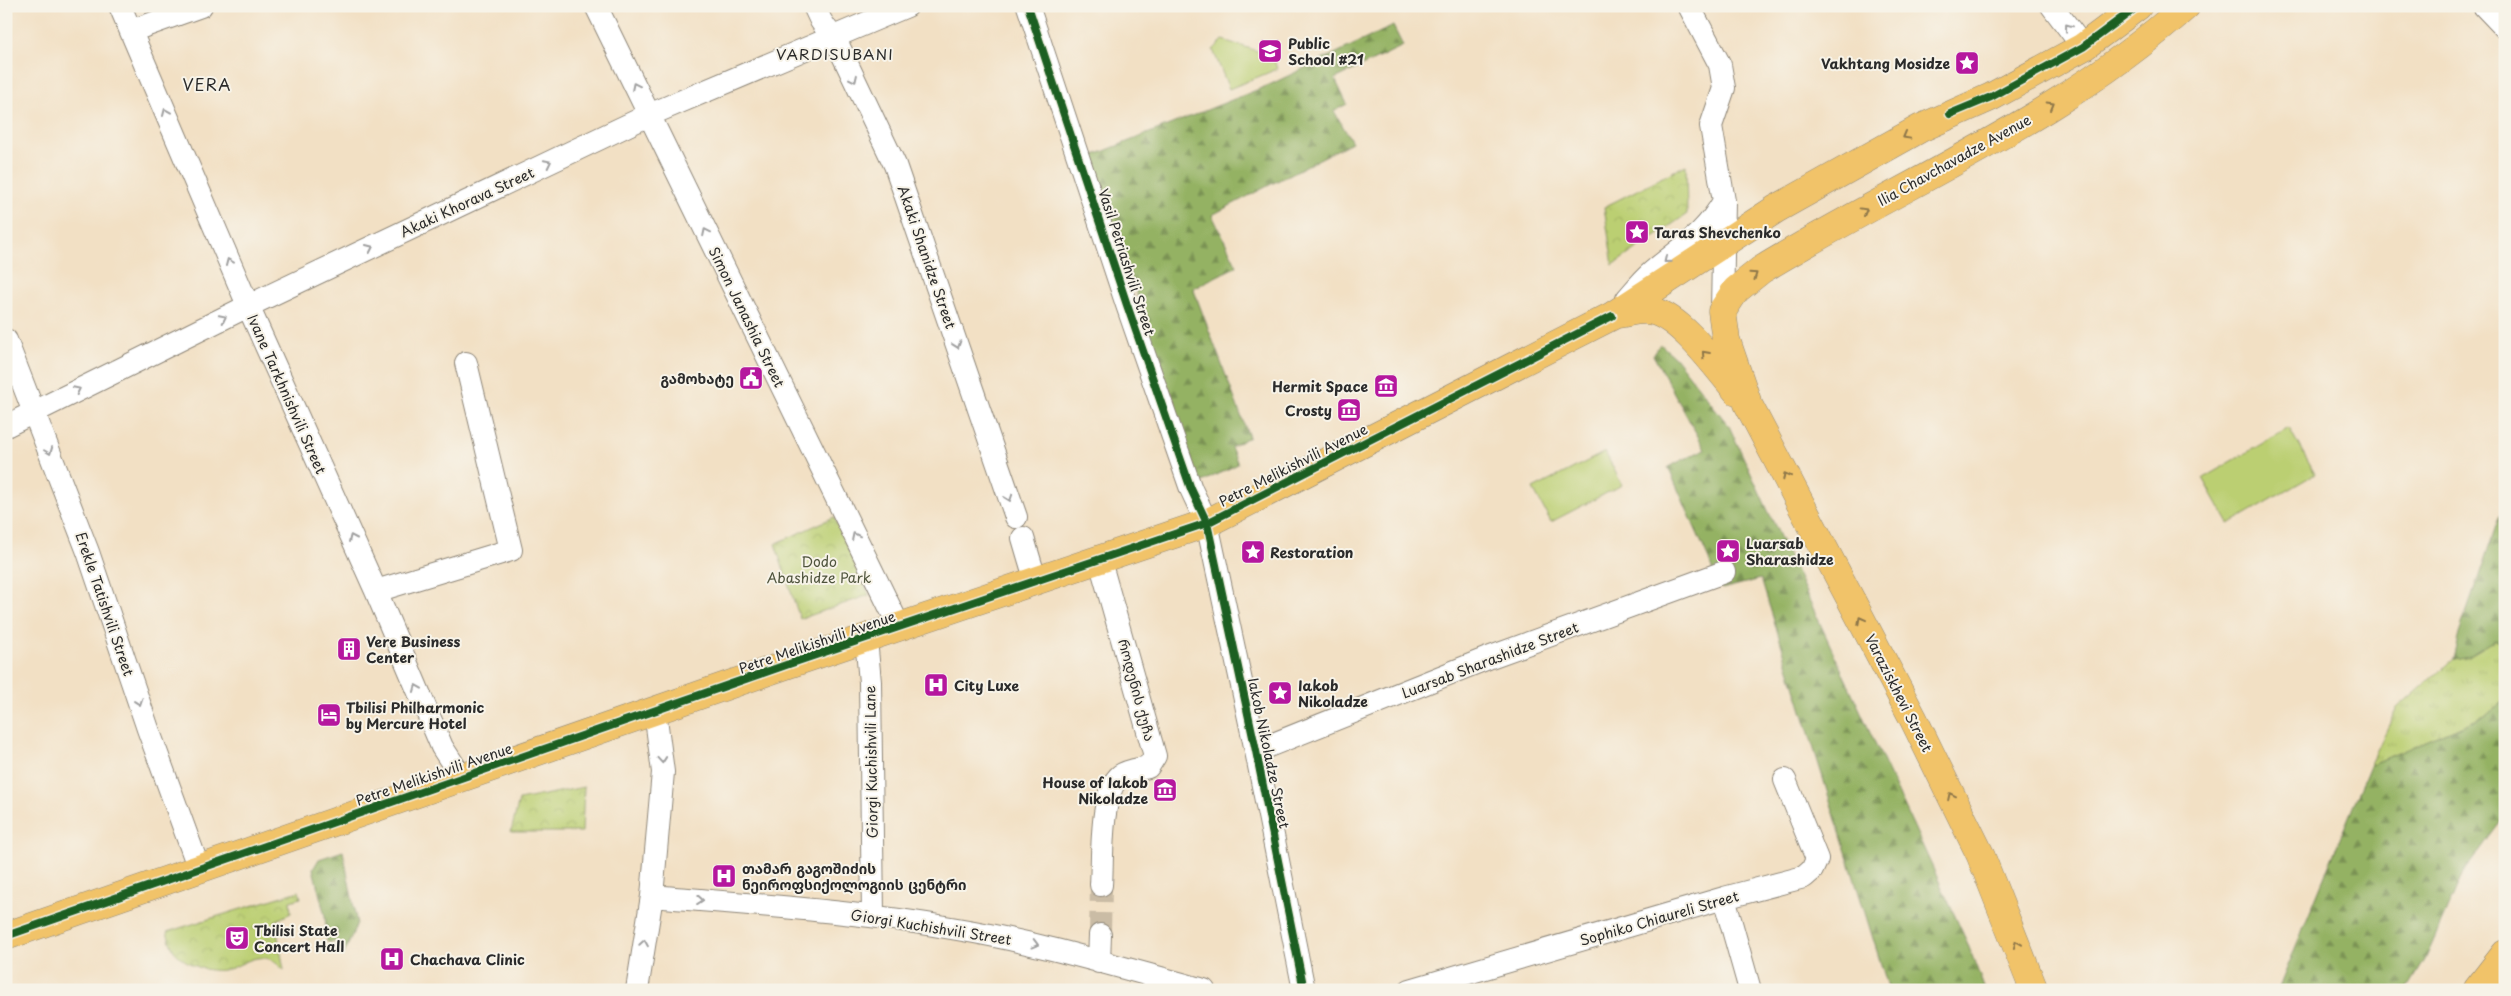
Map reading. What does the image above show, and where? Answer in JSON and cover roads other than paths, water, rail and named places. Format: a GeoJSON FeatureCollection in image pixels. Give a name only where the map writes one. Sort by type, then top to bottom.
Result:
{"type":"FeatureCollection","features":[{"type":"Feature","properties":{"kind":"main road"},"geometry":{"type":"LineString","coordinates":[[1724,255],[1776,210],[1920,128],[1991,97],[2083,47],[2138,6]]}},
{"type":"Feature","properties":{"kind":"main road","name":"Ilia Chavchavadze Avenue"},"geometry":{"type":"LineString","coordinates":[[1722,311],[1736,290],[1761,270],[2075,92],[2136,49],[2186,6]]}},
{"type":"Feature","properties":{"kind":"main road","name":"Petre Melikishvili Avenue"},"geometry":{"type":"LineString","coordinates":[[6,936],[899,626],[1036,582],[1207,523],[1612,316],[1724,255]]}},
{"type":"Feature","properties":{"kind":"main road","name":"Varaziskhevi Street"},"geometry":{"type":"LineString","coordinates":[[1612,316],[1646,310],[1655,311],[1669,319],[1700,348],[1748,404]]}},
{"type":"Feature","properties":{"kind":"main road","name":"Varaziskhevi Street"},"geometry":{"type":"LineString","coordinates":[[1722,311],[1726,340],[1748,404],[1909,709],[1976,846],[2034,990]]}},
{"type":"Feature","properties":{"kind":"main road"},"geometry":{"type":"LineString","coordinates":[[2477,990],[2505,954]]}},
{"type":"Feature","properties":{"kind":"street","name":"Ivane Tarkhnishvili Street"},"geometry":{"type":"LineString","coordinates":[[120,6],[248,306],[376,591],[442,747],[462,778]]}},
{"type":"Feature","properties":{"kind":"street"},"geometry":{"type":"LineString","coordinates":[[131,30],[201,6]]}},
{"type":"Feature","properties":{"kind":"street","name":"Simon Janashia Street"},"geometry":{"type":"LineString","coordinates":[[596,6],[899,626]]}},
{"type":"Feature","properties":{"kind":"street","name":"Akaki Shanidze Street"},"geometry":{"type":"LineString","coordinates":[[814,6],[820,21],[832,37],[895,165],[1036,582]]}},
{"type":"Feature","properties":{"kind":"street","name":"Akaki Khorava Street"},"geometry":{"type":"LineString","coordinates":[[6,426],[248,306],[648,115],[907,6]]}},
{"type":"Feature","properties":{"kind":"street","name":"Vasil Petriashvili Street"},"geometry":{"type":"LineString","coordinates":[[1028,6],[1130,314],[1191,489],[1207,523]]}},
{"type":"Feature","properties":{"kind":"street","name":"Varaziskhevi Street"},"geometry":{"type":"LineString","coordinates":[[1689,6],[1720,65],[1724,88],[1711,126],[1724,201],[1722,311]]}},
{"type":"Feature","properties":{"kind":"street"},"geometry":{"type":"LineString","coordinates":[[2052,6],[2083,47]]}},
{"type":"Feature","properties":{"kind":"street"},"geometry":{"type":"LineString","coordinates":[[2484,6],[2505,28]]}},
{"type":"Feature","properties":{"kind":"street"},"geometry":{"type":"LineString","coordinates":[[1612,316],[1649,274],[1700,235],[1713,220],[1724,201]]}},
{"type":"Feature","properties":{"kind":"street","name":"Erekle Tatishvili Street"},"geometry":{"type":"LineString","coordinates":[[6,340],[88,552],[148,729],[199,869]]}},
{"type":"Feature","properties":{"kind":"street"},"geometry":{"type":"LineString","coordinates":[[376,591],[510,550],[466,363]]}},
{"type":"Feature","properties":{"kind":"street","name":"Iakob Nikoladze Street"},"geometry":{"type":"LineString","coordinates":[[1207,523],[1256,751],[1304,990]]}},
{"type":"Feature","properties":{"kind":"street","name":"როდენის ქუჩა"},"geometry":{"type":"LineString","coordinates":[[1100,560],[1155,756],[1148,767],[1122,774],[1111,787],[1106,808],[1101,885]]}},
{"type":"Feature","properties":{"kind":"street","name":"Luarsab Sharashidze Street"},"geometry":{"type":"LineString","coordinates":[[1256,751],[1488,658],[1724,572]]}},
{"type":"Feature","properties":{"kind":"street","name":"Giorgi Kuchishvili Lane"},"geometry":{"type":"LineString","coordinates":[[866,639],[870,682],[874,916]]}},
{"type":"Feature","properties":{"kind":"street"},"geometry":{"type":"LineString","coordinates":[[637,990],[652,896],[663,772],[655,711]]}},
{"type":"Feature","properties":{"kind":"street","name":"Sophiko Chiaureli Street"},"geometry":{"type":"LineString","coordinates":[[1410,990],[1724,898],[1804,877],[1812,870],[1817,859],[1785,780]]}},
{"type":"Feature","properties":{"kind":"street","name":"Giorgi Kuchishvili Street"},"geometry":{"type":"LineString","coordinates":[[652,896],[874,916],[1023,941],[1204,990]]}},
{"type":"Feature","properties":{"kind":"street"},"geometry":{"type":"LineString","coordinates":[[1724,898],[1750,990]]}},
{"type":"Feature","properties":{"kind":"street"},"geometry":{"type":"LineString","coordinates":[[1099,962],[1100,935]]}},
{"type":"Feature","properties":{"kind":"tunnel"},"geometry":{"type":"LineString","coordinates":[[1100,935],[1101,885]]}},
{"type":"Feature","properties":{"kind":"place","name":"Public School #21"},"geometry":{"type":"Point","coordinates":[1270,51]}},
{"type":"Feature","properties":{"kind":"place","name":"Vakhtang Mosidze"},"geometry":{"type":"Point","coordinates":[1967,63]}},
{"type":"Feature","properties":{"kind":"place","name":"Taras Shevchenko"},"geometry":{"type":"Point","coordinates":[1637,232]}},
{"type":"Feature","properties":{"kind":"place","name":"გამოხატე"},"geometry":{"type":"Point","coordinates":[751,378]}},
{"type":"Feature","properties":{"kind":"place","name":"Hermit Space"},"geometry":{"type":"Point","coordinates":[1386,386]}},
{"type":"Feature","properties":{"kind":"place","name":"Crosty"},"geometry":{"type":"Point","coordinates":[1349,410]}},
{"type":"Feature","properties":{"kind":"place","name":"Luarsab Sharashidze"},"geometry":{"type":"Point","coordinates":[1728,551]}},
{"type":"Feature","properties":{"kind":"place","name":"Restoration"},"geometry":{"type":"Point","coordinates":[1253,552]}},
{"type":"Feature","properties":{"kind":"place","name":"Vere Business Center"},"geometry":{"type":"Point","coordinates":[349,649]}},
{"type":"Feature","properties":{"kind":"place","name":"City Luxe"},"geometry":{"type":"Point","coordinates":[936,685]}},
{"type":"Feature","properties":{"kind":"place","name":"Iakob Nikoladze"},"geometry":{"type":"Point","coordinates":[1280,693]}},
{"type":"Feature","properties":{"kind":"place","name":"Tbilisi Philharmonic by Mercure Hotel"},"geometry":{"type":"Point","coordinates":[329,715]}},
{"type":"Feature","properties":{"kind":"place","name":"House of Iakob Nikoladze"},"geometry":{"type":"Point","coordinates":[1165,790]}},
{"type":"Feature","properties":{"kind":"place","name":"თამარ გაგოშიძის ნეიროფსიქოლოგიის ცენტრი"},"geometry":{"type":"Point","coordinates":[724,876]}},
{"type":"Feature","properties":{"kind":"place","name":"Tbilisi State Concert Hall"},"geometry":{"type":"Point","coordinates":[237,938]}},
{"type":"Feature","properties":{"kind":"place","name":"Chachava Clinic"},"geometry":{"type":"Point","coordinates":[392,959]}},
{"type":"Feature","properties":{"kind":"district","name":"VARDISUBANI"},"geometry":{"type":"Point","coordinates":[835,53]}},
{"type":"Feature","properties":{"kind":"district","name":"VERA"},"geometry":{"type":"Point","coordinates":[207,84]}},
{"type":"Feature","properties":{"kind":"park label","name":"Dodo Abashidze Park"},"geometry":{"type":"Point","coordinates":[819,570]}}]}
